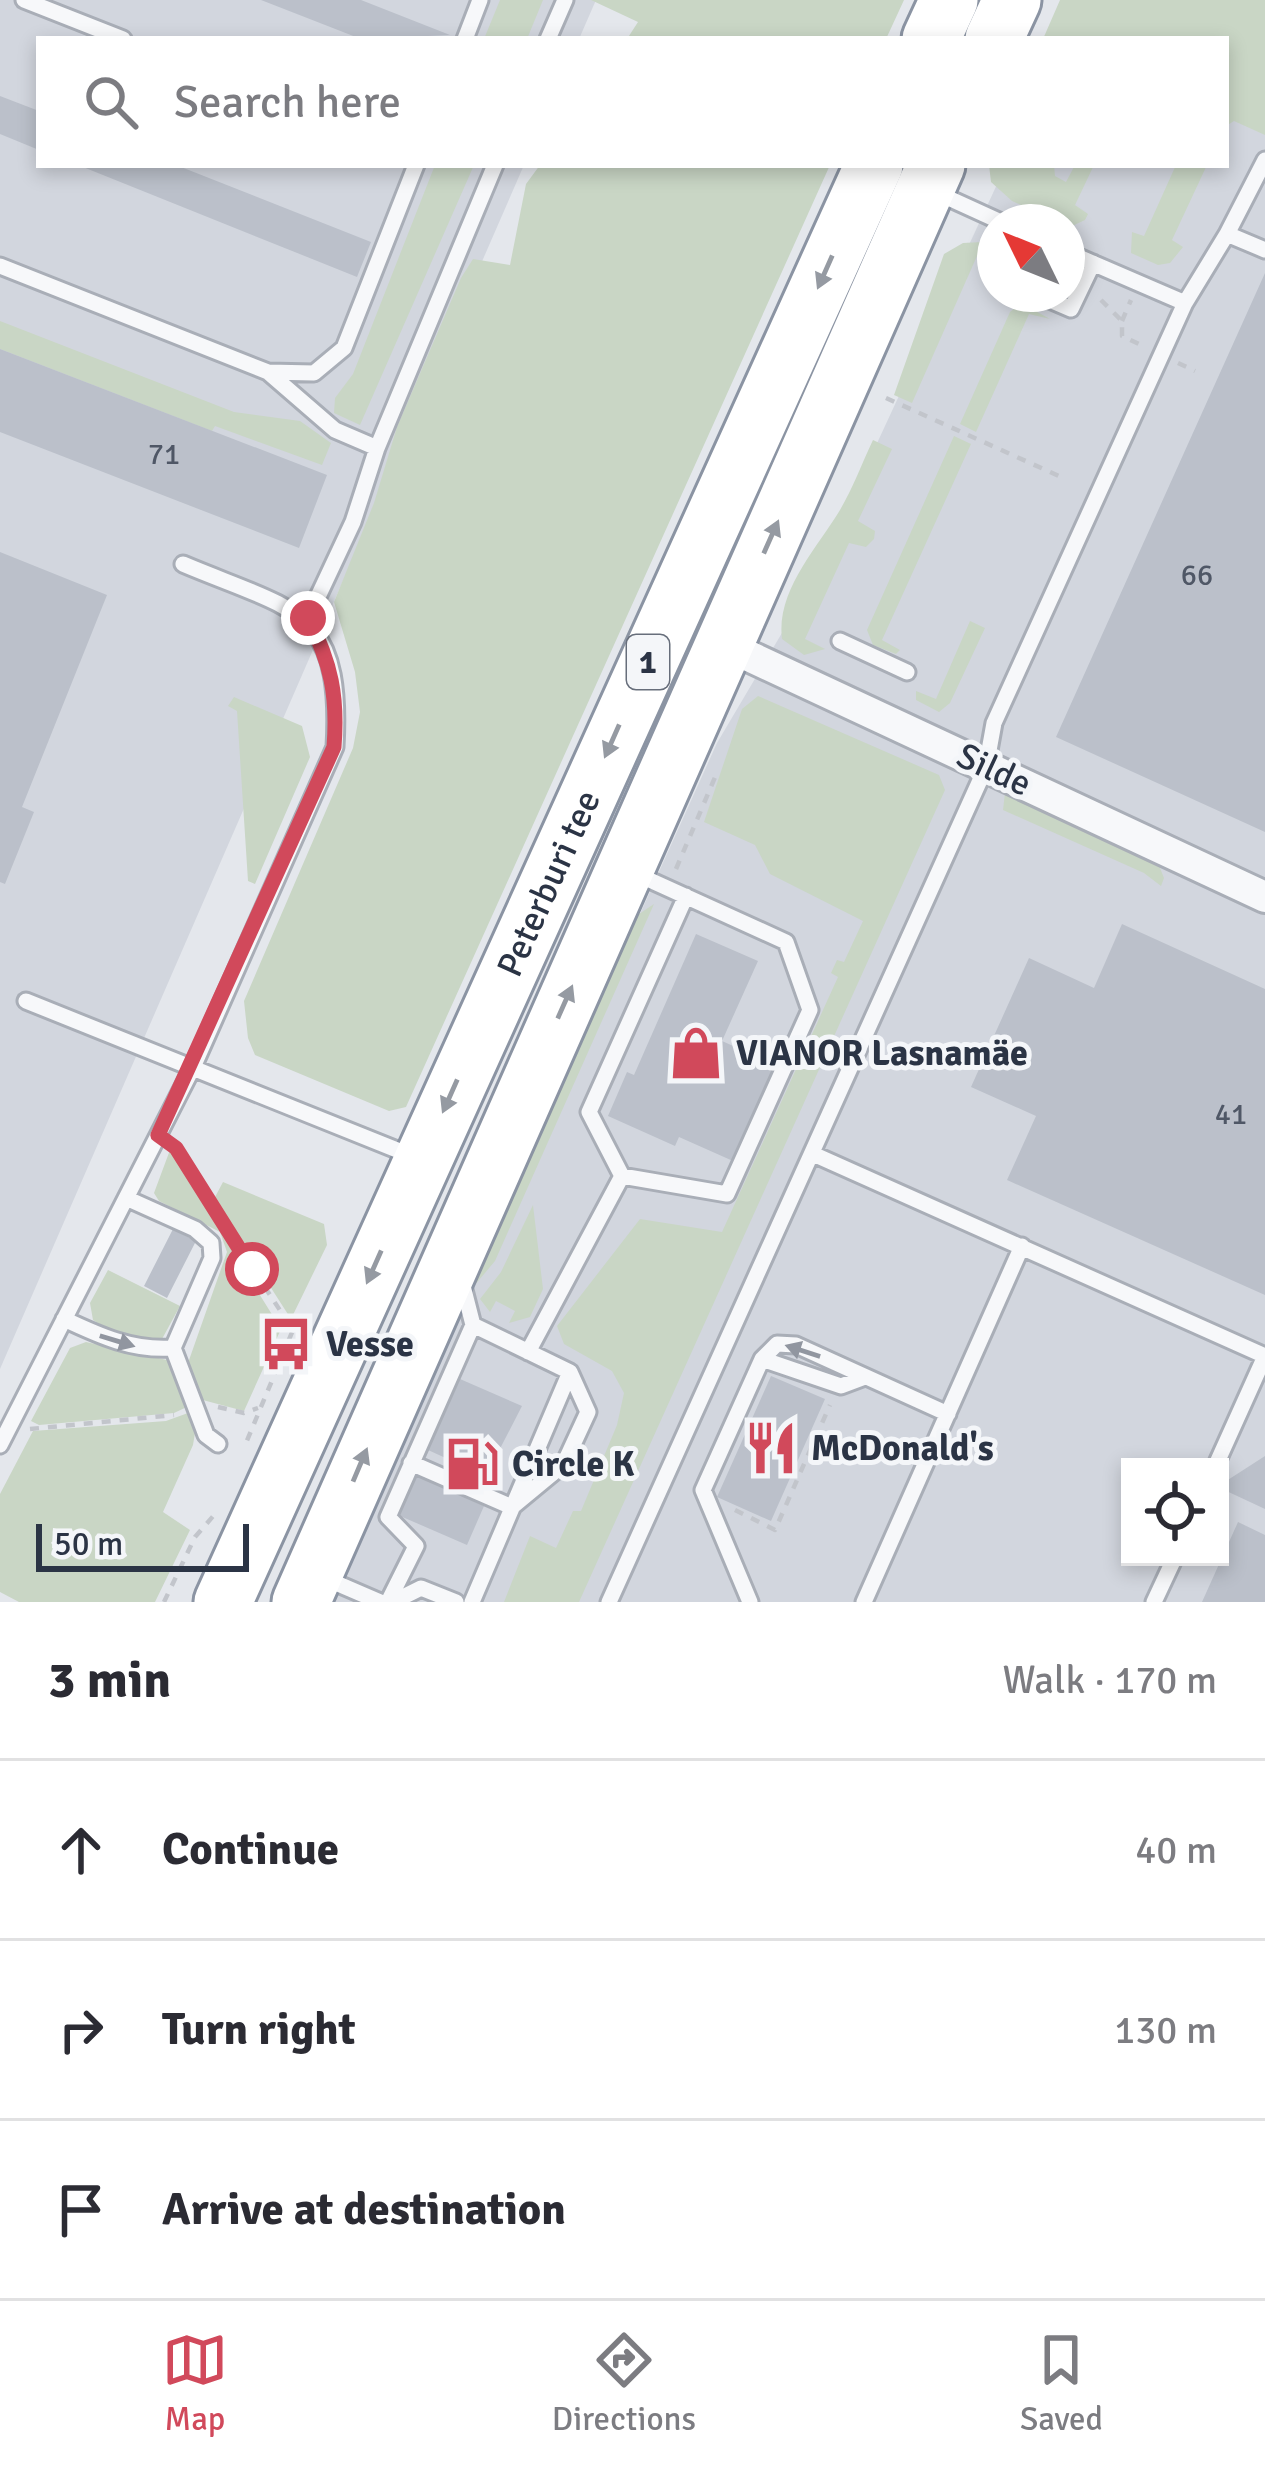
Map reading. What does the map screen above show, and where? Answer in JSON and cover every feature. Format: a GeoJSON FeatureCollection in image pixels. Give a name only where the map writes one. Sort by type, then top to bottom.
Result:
{"type":"FeatureCollection","features":[{"type":"Feature","properties":{"kind":"highway"},"geometry":{"type":"LineString","coordinates":[[932,36],[949,0]]}},
{"type":"Feature","properties":{"kind":"highway"},"geometry":{"type":"LineString","coordinates":[[995,36],[1012,0]]}},
{"type":"Feature","properties":{"kind":"highway","name":"Peterburi tee"},"geometry":{"type":"LineString","coordinates":[[308,1587],[456,1183],[873,168]]}},
{"type":"Feature","properties":{"kind":"highway","name":"Peterburi tee"},"geometry":{"type":"LineString","coordinates":[[223,1602],[624,868],[930,176]]}},
{"type":"Feature","properties":{"kind":"street","name":"Silde"},"geometry":{"type":"LineString","coordinates":[[723,644],[1265,897]]}},
{"type":"Feature","properties":{"kind":"lane"},"geometry":{"type":"LineString","coordinates":[[24,0],[115,36]]}},
{"type":"Feature","properties":{"kind":"lane"},"geometry":{"type":"LineString","coordinates":[[466,36],[480,0]]}},
{"type":"Feature","properties":{"kind":"lane"},"geometry":{"type":"LineString","coordinates":[[549,36],[565,0]]}},
{"type":"Feature","properties":{"kind":"lane"},"geometry":{"type":"LineString","coordinates":[[609,1602],[986,767],[994,723],[1185,304],[1265,160]]}},
{"type":"Feature","properties":{"kind":"lane"},"geometry":{"type":"LineString","coordinates":[[0,266],[268,372],[314,374],[344,348],[415,168]]}},
{"type":"Feature","properties":{"kind":"lane"},"geometry":{"type":"LineString","coordinates":[[308,618],[352,522],[377,448],[495,168]]}},
{"type":"Feature","properties":{"kind":"lane"},"geometry":{"type":"LineString","coordinates":[[930,176],[977,206]]}},
{"type":"Feature","properties":{"kind":"lane"},"geometry":{"type":"LineString","coordinates":[[1227,234],[1265,250]]}},
{"type":"Feature","properties":{"kind":"lane"},"geometry":{"type":"LineString","coordinates":[[1085,260],[1185,304]]}},
{"type":"Feature","properties":{"kind":"lane"},"geometry":{"type":"LineString","coordinates":[[1085,279],[1093,263]]}},
{"type":"Feature","properties":{"kind":"lane"},"geometry":{"type":"LineString","coordinates":[[268,372],[335,430],[377,448]]}},
{"type":"Feature","properties":{"kind":"lane"},"geometry":{"type":"LineString","coordinates":[[2,1441],[194,1065],[334,747],[337,702],[331,662],[308,618],[183,564]]}},
{"type":"Feature","properties":{"kind":"lane"},"geometry":{"type":"LineString","coordinates":[[840,641],[907,672]]}},
{"type":"Feature","properties":{"kind":"lane"},"geometry":{"type":"LineString","coordinates":[[622,1176],[727,1194],[810,1010],[786,942],[624,868]]}},
{"type":"Feature","properties":{"kind":"lane"},"geometry":{"type":"LineString","coordinates":[[622,1176],[590,1112],[686,896]]}},
{"type":"Feature","properties":{"kind":"lane"},"geometry":{"type":"LineString","coordinates":[[26,1000],[194,1065],[456,1183],[461,1279],[473,1325],[388,1516],[416,1546],[387,1602]]}},
{"type":"Feature","properties":{"kind":"lane"},"geometry":{"type":"LineString","coordinates":[[813,1154],[1265,1356],[1219,1458]]}},
{"type":"Feature","properties":{"kind":"lane"},"geometry":{"type":"LineString","coordinates":[[528,1352],[622,1176]]}},
{"type":"Feature","properties":{"kind":"lane"},"geometry":{"type":"LineString","coordinates":[[126,1198],[195,1229],[211,1243],[212,1258],[173,1348],[206,1435],[218,1444]]}},
{"type":"Feature","properties":{"kind":"lane"},"geometry":{"type":"LineString","coordinates":[[864,1602],[1022,1246]]}},
{"type":"Feature","properties":{"kind":"lane"},"geometry":{"type":"LineString","coordinates":[[64,1319],[106,1339],[149,1350],[173,1348]]}},
{"type":"Feature","properties":{"kind":"lane"},"geometry":{"type":"LineString","coordinates":[[473,1325],[570,1372],[587,1412],[564,1464],[512,1507]]}},
{"type":"Feature","properties":{"kind":"lane"},"geometry":{"type":"LineString","coordinates":[[750,1602],[703,1490],[762,1359],[777,1344],[796,1345],[948,1414]]}},
{"type":"Feature","properties":{"kind":"lane"},"geometry":{"type":"LineString","coordinates":[[472,1602],[570,1372]]}},
{"type":"Feature","properties":{"kind":"lane"},"geometry":{"type":"LineString","coordinates":[[411,1463],[512,1507]]}},
{"type":"Feature","properties":{"kind":"lane"},"geometry":{"type":"LineString","coordinates":[[1154,1602],[1170,1566]]}},
{"type":"Feature","properties":{"kind":"lane"},"geometry":{"type":"LineString","coordinates":[[308,1587],[387,1602],[422,1588],[456,1602]]}},
{"type":"Feature","properties":{"kind":"path"},"geometry":{"type":"LineString","coordinates":[[1085,290],[1122,321],[1122,336],[1195,371]]}},
{"type":"Feature","properties":{"kind":"path"},"geometry":{"type":"LineString","coordinates":[[886,398],[1059,476]]}},
{"type":"Feature","properties":{"kind":"path"},"geometry":{"type":"LineString","coordinates":[[158,1135],[176,1148],[293,1330],[244,1450]]}},
{"type":"Feature","properties":{"kind":"path"},"geometry":{"type":"LineString","coordinates":[[732,1509],[775,1530],[831,1402],[848,1400]]}},
{"type":"Feature","properties":{"kind":"path"},"geometry":{"type":"LineString","coordinates":[[2,1441],[33,1428],[151,1420],[205,1402],[244,1413],[258,1408]]}},
{"type":"Feature","properties":{"kind":"path"},"geometry":{"type":"LineString","coordinates":[[164,1602],[195,1538],[216,1512]]}},
{"type":"Feature","properties":{"kind":"shaded area"},"geometry":{"type":"Polygon","coordinates":[[[0,0],[596,0],[580,36],[36,36],[36,168],[523,168],[0,1369],[0,0]]]}},
{"type":"Feature","properties":{"kind":"shaded area"},"geometry":{"type":"Polygon","coordinates":[[[1229,104],[1265,120],[1265,1602],[330,1602],[717,743],[815,577],[977,228],[977,312],[1085,312],[1085,204],[988,204],[1005,168],[1229,168],[1229,104]]]}},
{"type":"Feature","properties":{"kind":"green space"},"geometry":{"type":"Polygon","coordinates":[[[500,0],[543,0],[528,36],[485,36],[500,0]]]}},
{"type":"Feature","properties":{"kind":"green space"},"geometry":{"type":"Polygon","coordinates":[[[591,0],[904,0],[887,36],[629,36],[638,22],[591,0]]]}},
{"type":"Feature","properties":{"kind":"green space"},"geometry":{"type":"Polygon","coordinates":[[[1060,0],[1265,0],[1265,135],[1234,121],[1229,124],[1229,36],[1044,36],[1060,0]]]}},
{"type":"Feature","properties":{"kind":"green space"},"geometry":{"type":"Polygon","coordinates":[[[434,168],[473,168],[360,425],[334,413],[335,398],[353,374],[434,168]]]}},
{"type":"Feature","properties":{"kind":"green space"},"geometry":{"type":"Polygon","coordinates":[[[538,168],[829,168],[406,1107],[389,1111],[255,1055],[244,1001],[353,748],[360,712],[355,672],[334,602],[374,503],[397,427],[461,278],[473,259],[510,265],[526,184],[538,168]]]}},
{"type":"Feature","properties":{"kind":"green space"},"geometry":{"type":"Polygon","coordinates":[[[989,168],[1054,168],[1055,176],[1066,182],[1073,168],[1093,168],[1075,204],[1012,201],[991,182],[989,168]]]}},
{"type":"Feature","properties":{"kind":"green space"},"geometry":{"type":"Polygon","coordinates":[[[1175,168],[1206,168],[1172,240],[1183,247],[1170,263],[1158,265],[1131,253],[1132,232],[1144,236],[1175,168]]]}},
{"type":"Feature","properties":{"kind":"green space"},"geometry":{"type":"Polygon","coordinates":[[[977,242],[977,256],[912,403],[894,395],[944,254],[963,243],[977,242]]]}},
{"type":"Feature","properties":{"kind":"green space"},"geometry":{"type":"Polygon","coordinates":[[[1010,312],[1037,312],[1050,319],[1029,314],[976,432],[960,424],[1010,312]]]}},
{"type":"Feature","properties":{"kind":"green space"},"geometry":{"type":"Polygon","coordinates":[[[0,321],[234,412],[300,421],[331,443],[322,465],[215,426],[212,431],[0,349],[0,321]]]}},
{"type":"Feature","properties":{"kind":"green space"},"geometry":{"type":"Polygon","coordinates":[[[954,436],[971,444],[882,640],[900,650],[896,654],[873,645],[867,630],[954,436]]]}},
{"type":"Feature","properties":{"kind":"green space"},"geometry":{"type":"Polygon","coordinates":[[[873,440],[892,449],[858,521],[875,531],[874,539],[866,547],[849,543],[805,639],[825,649],[804,655],[782,639],[785,604],[800,571],[845,502],[873,440]]]}},
{"type":"Feature","properties":{"kind":"green space"},"geometry":{"type":"Polygon","coordinates":[[[970,621],[985,628],[950,703],[939,712],[916,700],[916,691],[936,699],[970,621]]]}},
{"type":"Feature","properties":{"kind":"green space"},"geometry":{"type":"Polygon","coordinates":[[[758,696],[939,775],[945,790],[579,1602],[504,1602],[530,1536],[556,1548],[573,1511],[581,1511],[617,1425],[624,1393],[612,1371],[564,1344],[557,1326],[640,1219],[722,1232],[838,977],[831,973],[837,960],[844,962],[863,921],[770,874],[755,845],[704,822],[742,709],[758,696]]]}},
{"type":"Feature","properties":{"kind":"green space"},"geometry":{"type":"Polygon","coordinates":[[[234,697],[302,726],[310,757],[255,884],[248,881],[237,711],[228,706],[234,697]]]}},
{"type":"Feature","properties":{"kind":"green space"},"geometry":{"type":"Polygon","coordinates":[[[1005,793],[1156,858],[1164,878],[1161,886],[1144,873],[1003,810],[1005,793]]]}},
{"type":"Feature","properties":{"kind":"green space"},"geometry":{"type":"Polygon","coordinates":[[[654,904],[495,1261],[474,1286],[476,1267],[633,918],[654,904]]]}},
{"type":"Feature","properties":{"kind":"green space"},"geometry":{"type":"Polygon","coordinates":[[[170,1150],[281,1329],[244,1411],[199,1399],[188,1363],[227,1252],[220,1232],[159,1201],[154,1193],[170,1150]]]}},
{"type":"Feature","properties":{"kind":"green space"},"geometry":{"type":"Polygon","coordinates":[[[223,1182],[324,1224],[327,1245],[291,1319],[214,1199],[223,1182]]]}},
{"type":"Feature","properties":{"kind":"green space"},"geometry":{"type":"Polygon","coordinates":[[[533,1205],[543,1289],[530,1317],[509,1323],[515,1311],[496,1301],[490,1312],[480,1299],[501,1272],[533,1205]]]}},
{"type":"Feature","properties":{"kind":"green space"},"geometry":{"type":"Polygon","coordinates":[[[108,1270],[180,1306],[162,1339],[120,1337],[93,1320],[90,1303],[108,1270]]]}},
{"type":"Feature","properties":{"kind":"green space"},"geometry":{"type":"Polygon","coordinates":[[[86,1342],[167,1360],[189,1406],[174,1413],[39,1425],[31,1421],[70,1348],[86,1342]]]}},
{"type":"Feature","properties":{"kind":"green space"},"geometry":{"type":"Polygon","coordinates":[[[188,1413],[195,1433],[193,1445],[163,1512],[190,1530],[155,1602],[19,1602],[0,1592],[0,1494],[33,1431],[166,1421],[188,1413]]]}},
{"type":"Feature","properties":{"kind":"building"},"geometry":{"type":"Polygon","coordinates":[[[261,0],[361,0],[450,35],[353,36],[261,0]]]}},
{"type":"Feature","properties":{"kind":"building"},"geometry":{"type":"Polygon","coordinates":[[[0,96],[36,110],[36,149],[0,134],[0,96]]]}},
{"type":"Feature","properties":{"kind":"building"},"geometry":{"type":"Polygon","coordinates":[[[85,168],[184,168],[371,242],[357,277],[85,168]]]}},
{"type":"Feature","properties":{"kind":"building"},"geometry":{"type":"Polygon","coordinates":[[[1265,273],[1265,832],[1056,737],[1265,273]]]}},
{"type":"Feature","properties":{"kind":"building"},"geometry":{"type":"Polygon","coordinates":[[[0,349],[327,475],[299,548],[0,432],[0,349]]]}},
{"type":"Feature","properties":{"kind":"building"},"geometry":{"type":"Polygon","coordinates":[[[0,552],[107,595],[22,807],[34,812],[5,884],[0,882],[0,552]]]}},
{"type":"Feature","properties":{"kind":"building"},"geometry":{"type":"Polygon","coordinates":[[[1122,924],[1265,989],[1265,1295],[1007,1180],[1036,1116],[971,1087],[1029,958],[1094,988],[1122,924]]]}},
{"type":"Feature","properties":{"kind":"building","name":"VIANOR Lasnamäe"},"geometry":{"type":"Polygon","coordinates":[[[696,934],[758,961],[722,1041],[776,1065],[733,1161],[679,1137],[675,1146],[608,1116],[627,1072],[634,1075],[696,934]]]}},
{"type":"Feature","properties":{"kind":"building"},"geometry":{"type":"Polygon","coordinates":[[[173,1229],[196,1241],[167,1298],[144,1286],[173,1229]]]}},
{"type":"Feature","properties":{"kind":"building","name":"McDonald's"},"geometry":{"type":"Polygon","coordinates":[[[771,1376],[825,1399],[771,1521],[717,1497],[771,1376]]]}},
{"type":"Feature","properties":{"kind":"building","name":"Circle K"},"geometry":{"type":"Polygon","coordinates":[[[460,1379],[522,1406],[473,1501],[484,1506],[467,1545],[384,1509],[402,1469],[439,1485],[450,1460],[428,1450],[460,1379]]]}},
{"type":"Feature","properties":{"kind":"building"},"geometry":{"type":"Polygon","coordinates":[[[1265,1456],[1265,1509],[1229,1492],[1229,1479],[1265,1456]]]}},
{"type":"Feature","properties":{"kind":"building"},"geometry":{"type":"Polygon","coordinates":[[[1238,1522],[1265,1535],[1265,1602],[1202,1602],[1218,1566],[1229,1566],[1229,1542],[1238,1522]]]}},
{"type":"Feature","properties":{"kind":"place","name":"VIANOR Lasnamäe"},"geometry":{"type":"Point","coordinates":[696,1053]}},
{"type":"Feature","properties":{"kind":"place","name":"Vesse"},"geometry":{"type":"Point","coordinates":[286,1344]}},
{"type":"Feature","properties":{"kind":"place","name":"McDonald's"},"geometry":{"type":"Point","coordinates":[771,1448]}},
{"type":"Feature","properties":{"kind":"place","name":"Circle K"},"geometry":{"type":"Point","coordinates":[472,1464]}},
{"type":"Feature","properties":{"kind":"route"},"geometry":{"type":"LineString","coordinates":[[252,1269],[176,1148],[158,1135],[194,1065],[334,747],[337,702],[331,662],[308,618]]}}]}
